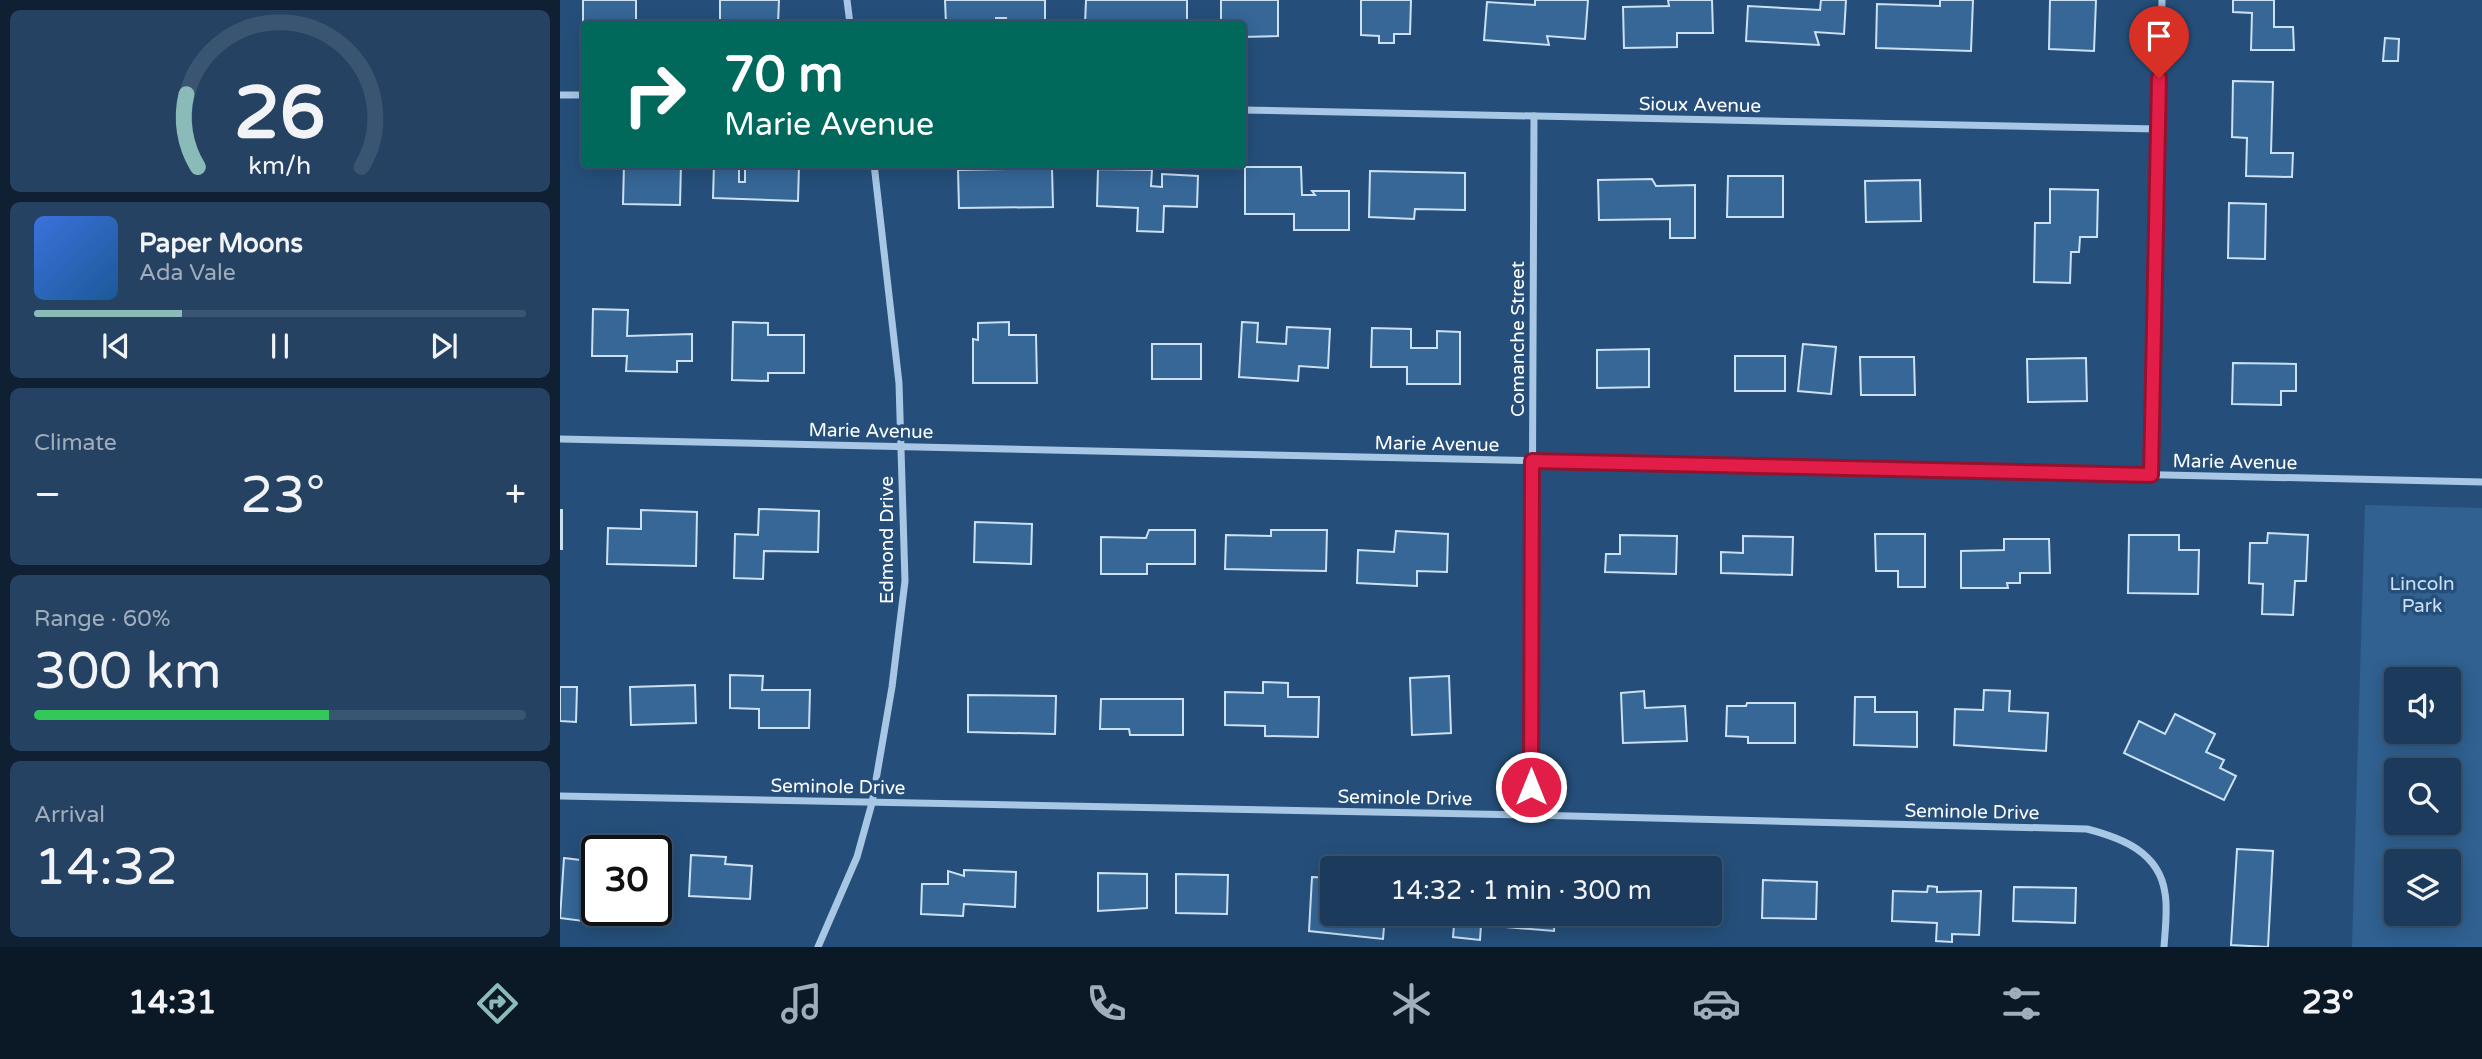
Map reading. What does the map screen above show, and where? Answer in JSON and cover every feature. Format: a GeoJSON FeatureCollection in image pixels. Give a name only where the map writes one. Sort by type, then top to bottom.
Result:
{"type":"FeatureCollection","features":[{"type":"Feature","properties":{"kind":"street"},"geometry":{"type":"LineString","coordinates":[[847,0],[850,21]]}},
{"type":"Feature","properties":{"kind":"street"},"geometry":{"type":"LineString","coordinates":[[2151,475],[2162,0]]}},
{"type":"Feature","properties":{"kind":"street"},"geometry":{"type":"LineString","coordinates":[[560,95],[581,95]]}},
{"type":"Feature","properties":{"kind":"street","name":"Sioux Avenue"},"geometry":{"type":"LineString","coordinates":[[1246,110],[2158,130]]}},
{"type":"Feature","properties":{"kind":"street","name":"Comanche Street"},"geometry":{"type":"LineString","coordinates":[[1531,815],[1534,116]]}},
{"type":"Feature","properties":{"kind":"street","name":"Edmond Drive"},"geometry":{"type":"LineString","coordinates":[[818,947],[857,857],[872,803],[892,687],[905,581],[899,383],[874,168]]}},
{"type":"Feature","properties":{"kind":"street","name":"Marie Avenue"},"geometry":{"type":"LineString","coordinates":[[560,439],[2482,482]]}},
{"type":"Feature","properties":{"kind":"street","name":"Seminole Drive"},"geometry":{"type":"LineString","coordinates":[[560,796],[2087,829],[2118,837],[2148,855],[2165,891],[2164,947]]}},
{"type":"Feature","properties":{"kind":"green space","name":"Lincoln Park"},"geometry":{"type":"Polygon","coordinates":[[[2365,505],[2482,508],[2482,947],[2352,947],[2365,505]]]}},
{"type":"Feature","properties":{"kind":"building"},"geometry":{"type":"Polygon","coordinates":[[[583,0],[636,0],[636,21],[583,21],[583,0]]]}},
{"type":"Feature","properties":{"kind":"building"},"geometry":{"type":"Polygon","coordinates":[[[720,0],[779,0],[778,21],[720,21],[720,0]]]}},
{"type":"Feature","properties":{"kind":"building"},"geometry":{"type":"Polygon","coordinates":[[[945,0],[1045,0],[1045,21],[1006,21],[1006,18],[996,18],[996,21],[946,21],[945,0]]]}},
{"type":"Feature","properties":{"kind":"building"},"geometry":{"type":"Polygon","coordinates":[[[1086,0],[1187,0],[1187,21],[1085,21],[1086,0]]]}},
{"type":"Feature","properties":{"kind":"building"},"geometry":{"type":"Polygon","coordinates":[[[1221,0],[1278,0],[1278,36],[1246,37],[1246,21],[1221,21],[1221,0]]]}},
{"type":"Feature","properties":{"kind":"building"},"geometry":{"type":"Polygon","coordinates":[[[1361,0],[1411,0],[1410,34],[1394,34],[1394,43],[1379,43],[1379,36],[1361,35],[1361,0]]]}},
{"type":"Feature","properties":{"kind":"building"},"geometry":{"type":"Polygon","coordinates":[[[1535,0],[1588,0],[1585,39],[1547,36],[1549,45],[1484,40],[1487,2],[1535,5],[1535,0]]]}},
{"type":"Feature","properties":{"kind":"building"},"geometry":{"type":"Polygon","coordinates":[[[1668,0],[1712,0],[1713,33],[1677,33],[1677,47],[1624,48],[1623,7],[1669,6],[1668,0]]]}},
{"type":"Feature","properties":{"kind":"building"},"geometry":{"type":"Polygon","coordinates":[[[1821,0],[1846,0],[1844,34],[1815,32],[1819,45],[1746,41],[1748,6],[1820,10],[1821,0]]]}},
{"type":"Feature","properties":{"kind":"building"},"geometry":{"type":"Polygon","coordinates":[[[1940,0],[1973,0],[1971,51],[1876,48],[1877,4],[1940,6],[1940,0]]]}},
{"type":"Feature","properties":{"kind":"building"},"geometry":{"type":"Polygon","coordinates":[[[2050,0],[2096,0],[2094,51],[2049,49],[2050,0]]]}},
{"type":"Feature","properties":{"kind":"building"},"geometry":{"type":"Polygon","coordinates":[[[2233,0],[2274,0],[2274,27],[2293,27],[2294,50],[2251,50],[2252,13],[2233,12],[2233,0]]]}},
{"type":"Feature","properties":{"kind":"building"},"geometry":{"type":"Polygon","coordinates":[[[2385,38],[2399,39],[2398,61],[2383,61],[2385,38]]]}},
{"type":"Feature","properties":{"kind":"building"},"geometry":{"type":"Polygon","coordinates":[[[2233,81],[2273,82],[2271,153],[2293,153],[2292,177],[2246,176],[2247,138],[2232,137],[2233,81]]]}},
{"type":"Feature","properties":{"kind":"building"},"geometry":{"type":"Polygon","coordinates":[[[1246,167],[1301,167],[1302,195],[1315,195],[1312,191],[1349,191],[1349,230],[1294,230],[1294,214],[1245,214],[1246,167]]]}},
{"type":"Feature","properties":{"kind":"building"},"geometry":{"type":"Polygon","coordinates":[[[624,168],[681,168],[680,205],[623,204],[624,168]]]}},
{"type":"Feature","properties":{"kind":"building"},"geometry":{"type":"Polygon","coordinates":[[[714,168],[739,168],[739,182],[745,182],[745,168],[799,168],[798,201],[713,198],[714,168]]]}},
{"type":"Feature","properties":{"kind":"building"},"geometry":{"type":"Polygon","coordinates":[[[1052,168],[1053,207],[959,208],[958,170],[1052,168]]]}},
{"type":"Feature","properties":{"kind":"building"},"geometry":{"type":"Polygon","coordinates":[[[1098,169],[1152,170],[1151,186],[1162,187],[1162,174],[1198,176],[1197,207],[1164,206],[1163,232],[1137,231],[1138,208],[1097,206],[1098,169]]]}},
{"type":"Feature","properties":{"kind":"building"},"geometry":{"type":"Polygon","coordinates":[[[1370,171],[1465,173],[1465,210],[1415,209],[1414,219],[1369,217],[1370,171]]]}},
{"type":"Feature","properties":{"kind":"building"},"geometry":{"type":"Polygon","coordinates":[[[1728,176],[1783,176],[1783,217],[1727,217],[1728,176]]]}},
{"type":"Feature","properties":{"kind":"building"},"geometry":{"type":"Polygon","coordinates":[[[1652,179],[1656,186],[1695,185],[1695,238],[1670,238],[1670,219],[1599,220],[1598,180],[1652,179]]]}},
{"type":"Feature","properties":{"kind":"building"},"geometry":{"type":"Polygon","coordinates":[[[1920,180],[1921,221],[1866,222],[1865,181],[1920,180]]]}},
{"type":"Feature","properties":{"kind":"building"},"geometry":{"type":"Polygon","coordinates":[[[2050,189],[2098,190],[2097,237],[2080,237],[2079,252],[2071,252],[2070,283],[2034,282],[2035,223],[2050,223],[2050,189]]]}},
{"type":"Feature","properties":{"kind":"building"},"geometry":{"type":"Polygon","coordinates":[[[2229,203],[2266,204],[2265,259],[2228,258],[2229,203]]]}},
{"type":"Feature","properties":{"kind":"building"},"geometry":{"type":"Polygon","coordinates":[[[593,309],[628,310],[627,336],[692,334],[692,361],[677,361],[677,372],[626,371],[627,356],[592,356],[593,309]]]}},
{"type":"Feature","properties":{"kind":"building"},"geometry":{"type":"Polygon","coordinates":[[[733,322],[768,323],[768,335],[804,335],[804,373],[768,373],[768,381],[732,380],[733,322]]]}},
{"type":"Feature","properties":{"kind":"building"},"geometry":{"type":"Polygon","coordinates":[[[1009,322],[1009,335],[1036,335],[1037,383],[973,383],[973,339],[978,340],[978,323],[1009,322]]]}},
{"type":"Feature","properties":{"kind":"building"},"geometry":{"type":"Polygon","coordinates":[[[1242,322],[1258,323],[1257,342],[1286,344],[1287,327],[1330,329],[1328,368],[1299,366],[1298,381],[1239,377],[1242,322]]]}},
{"type":"Feature","properties":{"kind":"building"},"geometry":{"type":"Polygon","coordinates":[[[1372,328],[1411,329],[1411,348],[1437,348],[1437,331],[1460,332],[1460,384],[1407,384],[1407,367],[1371,367],[1372,328]]]}},
{"type":"Feature","properties":{"kind":"building"},"geometry":{"type":"Polygon","coordinates":[[[1152,344],[1201,344],[1201,379],[1152,379],[1152,344]]]}},
{"type":"Feature","properties":{"kind":"building"},"geometry":{"type":"Polygon","coordinates":[[[1803,344],[1836,347],[1831,394],[1798,391],[1803,344]]]}},
{"type":"Feature","properties":{"kind":"building"},"geometry":{"type":"Polygon","coordinates":[[[1649,349],[1649,387],[1597,388],[1597,350],[1649,349]]]}},
{"type":"Feature","properties":{"kind":"building"},"geometry":{"type":"Polygon","coordinates":[[[1735,356],[1785,356],[1785,391],[1735,391],[1735,356]]]}},
{"type":"Feature","properties":{"kind":"building"},"geometry":{"type":"Polygon","coordinates":[[[1860,357],[1914,357],[1915,395],[1861,395],[1860,357]]]}},
{"type":"Feature","properties":{"kind":"building"},"geometry":{"type":"Polygon","coordinates":[[[2086,358],[2087,401],[2028,402],[2027,359],[2086,358]]]}},
{"type":"Feature","properties":{"kind":"building"},"geometry":{"type":"Polygon","coordinates":[[[2233,363],[2296,364],[2296,391],[2281,391],[2281,405],[2232,404],[2233,363]]]}},
{"type":"Feature","properties":{"kind":"building"},"geometry":{"type":"Polygon","coordinates":[[[759,509],[819,511],[818,552],[764,551],[763,579],[734,578],[735,534],[758,535],[759,509]]]}},
{"type":"Feature","properties":{"kind":"building"},"geometry":{"type":"Polygon","coordinates":[[[562,510],[562,549],[560,549],[562,510]]]}},
{"type":"Feature","properties":{"kind":"building"},"geometry":{"type":"Polygon","coordinates":[[[641,510],[697,512],[696,566],[607,564],[608,528],[641,529],[641,510]]]}},
{"type":"Feature","properties":{"kind":"building"},"geometry":{"type":"Polygon","coordinates":[[[975,522],[1032,524],[1031,564],[974,562],[975,522]]]}},
{"type":"Feature","properties":{"kind":"building"},"geometry":{"type":"Polygon","coordinates":[[[1149,530],[1195,530],[1195,564],[1147,564],[1147,574],[1101,574],[1101,537],[1146,538],[1149,530]]]}},
{"type":"Feature","properties":{"kind":"building"},"geometry":{"type":"Polygon","coordinates":[[[1271,530],[1327,530],[1326,571],[1225,569],[1226,535],[1271,536],[1271,530]]]}},
{"type":"Feature","properties":{"kind":"building"},"geometry":{"type":"Polygon","coordinates":[[[1396,531],[1448,534],[1447,572],[1417,571],[1417,586],[1357,583],[1358,550],[1394,552],[1396,531]]]}},
{"type":"Feature","properties":{"kind":"building"},"geometry":{"type":"Polygon","coordinates":[[[2268,533],[2308,535],[2306,581],[2295,581],[2293,615],[2262,614],[2263,584],[2249,583],[2250,543],[2267,543],[2268,533]]]}},
{"type":"Feature","properties":{"kind":"building"},"geometry":{"type":"Polygon","coordinates":[[[1875,534],[1925,534],[1925,587],[1898,587],[1898,571],[1876,571],[1875,534]]]}},
{"type":"Feature","properties":{"kind":"building"},"geometry":{"type":"Polygon","coordinates":[[[1620,535],[1677,536],[1676,574],[1605,572],[1606,554],[1620,554],[1620,535]]]}},
{"type":"Feature","properties":{"kind":"building"},"geometry":{"type":"Polygon","coordinates":[[[2129,535],[2179,535],[2179,550],[2199,550],[2198,594],[2128,593],[2129,535]]]}},
{"type":"Feature","properties":{"kind":"building"},"geometry":{"type":"Polygon","coordinates":[[[1743,536],[1793,537],[1792,575],[1721,573],[1721,552],[1743,553],[1743,536]]]}},
{"type":"Feature","properties":{"kind":"building"},"geometry":{"type":"Polygon","coordinates":[[[2004,539],[2049,539],[2050,573],[2020,573],[2020,583],[2007,583],[2008,588],[1961,588],[1961,551],[2004,550],[2004,539]]]}},
{"type":"Feature","properties":{"kind":"building"},"geometry":{"type":"Polygon","coordinates":[[[730,675],[763,676],[762,690],[810,690],[809,728],[759,728],[759,709],[730,708],[730,675]]]}},
{"type":"Feature","properties":{"kind":"building"},"geometry":{"type":"Polygon","coordinates":[[[1449,676],[1451,733],[1412,735],[1410,678],[1449,676]]]}},
{"type":"Feature","properties":{"kind":"building"},"geometry":{"type":"Polygon","coordinates":[[[1263,682],[1288,683],[1288,697],[1319,697],[1318,737],[1265,736],[1265,726],[1225,725],[1225,692],[1263,693],[1263,682]]]}},
{"type":"Feature","properties":{"kind":"building"},"geometry":{"type":"Polygon","coordinates":[[[695,685],[696,723],[631,725],[630,687],[695,685]]]}},
{"type":"Feature","properties":{"kind":"building"},"geometry":{"type":"Polygon","coordinates":[[[560,687],[577,687],[576,722],[560,721],[560,687]]]}},
{"type":"Feature","properties":{"kind":"building"},"geometry":{"type":"Polygon","coordinates":[[[1984,690],[2010,691],[2009,711],[2048,713],[2046,751],[1954,745],[1955,709],[1983,710],[1984,690]]]}},
{"type":"Feature","properties":{"kind":"building"},"geometry":{"type":"Polygon","coordinates":[[[1644,691],[1645,708],[1685,706],[1687,741],[1623,743],[1621,693],[1644,691]]]}},
{"type":"Feature","properties":{"kind":"building"},"geometry":{"type":"Polygon","coordinates":[[[968,695],[1056,696],[1055,734],[968,732],[968,695]]]}},
{"type":"Feature","properties":{"kind":"building"},"geometry":{"type":"Polygon","coordinates":[[[1855,697],[1875,697],[1875,712],[1917,712],[1917,747],[1854,745],[1855,697]]]}},
{"type":"Feature","properties":{"kind":"building"},"geometry":{"type":"Polygon","coordinates":[[[1101,699],[1183,699],[1183,735],[1130,735],[1129,729],[1100,729],[1101,699]]]}},
{"type":"Feature","properties":{"kind":"building"},"geometry":{"type":"Polygon","coordinates":[[[1747,703],[1795,703],[1795,743],[1748,743],[1748,737],[1726,736],[1727,706],[1746,706],[1747,703]]]}},
{"type":"Feature","properties":{"kind":"building"},"geometry":{"type":"Polygon","coordinates":[[[2175,714],[2215,734],[2206,752],[2224,760],[2220,768],[2236,776],[2224,800],[2124,753],[2139,721],[2165,734],[2175,714]]]}},
{"type":"Feature","properties":{"kind":"building"},"geometry":{"type":"Polygon","coordinates":[[[2237,849],[2273,851],[2268,947],[2231,945],[2237,849]]]}},
{"type":"Feature","properties":{"kind":"building"},"geometry":{"type":"Polygon","coordinates":[[[691,855],[726,857],[725,864],[752,866],[750,899],[689,896],[691,855]]]}},
{"type":"Feature","properties":{"kind":"building"},"geometry":{"type":"Polygon","coordinates":[[[564,858],[581,860],[581,921],[560,918],[564,858]]]}},
{"type":"Feature","properties":{"kind":"building"},"geometry":{"type":"Polygon","coordinates":[[[964,870],[1016,872],[1015,907],[964,904],[963,916],[921,914],[922,884],[948,884],[948,871],[964,876],[964,870]]]}},
{"type":"Feature","properties":{"kind":"building"},"geometry":{"type":"Polygon","coordinates":[[[1098,873],[1147,874],[1147,908],[1098,911],[1098,873]]]}},
{"type":"Feature","properties":{"kind":"building"},"geometry":{"type":"Polygon","coordinates":[[[1176,874],[1228,875],[1227,914],[1176,913],[1176,874]]]}},
{"type":"Feature","properties":{"kind":"building"},"geometry":{"type":"Polygon","coordinates":[[[1312,877],[1320,877],[1320,926],[1384,926],[1383,939],[1309,931],[1312,877]]]}},
{"type":"Feature","properties":{"kind":"building"},"geometry":{"type":"Polygon","coordinates":[[[1763,880],[1817,882],[1816,919],[1762,918],[1763,880]]]}},
{"type":"Feature","properties":{"kind":"building"},"geometry":{"type":"Polygon","coordinates":[[[1928,886],[1937,887],[1937,892],[1981,891],[1979,935],[1952,934],[1952,942],[1936,941],[1937,923],[1892,921],[1893,891],[1927,892],[1928,886]]]}},
{"type":"Feature","properties":{"kind":"building"},"geometry":{"type":"Polygon","coordinates":[[[2014,887],[2076,888],[2075,923],[2013,921],[2014,887]]]}},
{"type":"Feature","properties":{"kind":"building"},"geometry":{"type":"Polygon","coordinates":[[[1454,926],[1481,926],[1480,940],[1453,937],[1454,926]]]}},
{"type":"Feature","properties":{"kind":"building"},"geometry":{"type":"Polygon","coordinates":[[[1493,926],[1554,926],[1554,931],[1493,926]]]}},
{"type":"Feature","properties":{"kind":"route"},"geometry":{"type":"LineString","coordinates":[[1531,787],[1532,461],[2151,475],[2159,78]]}}]}
